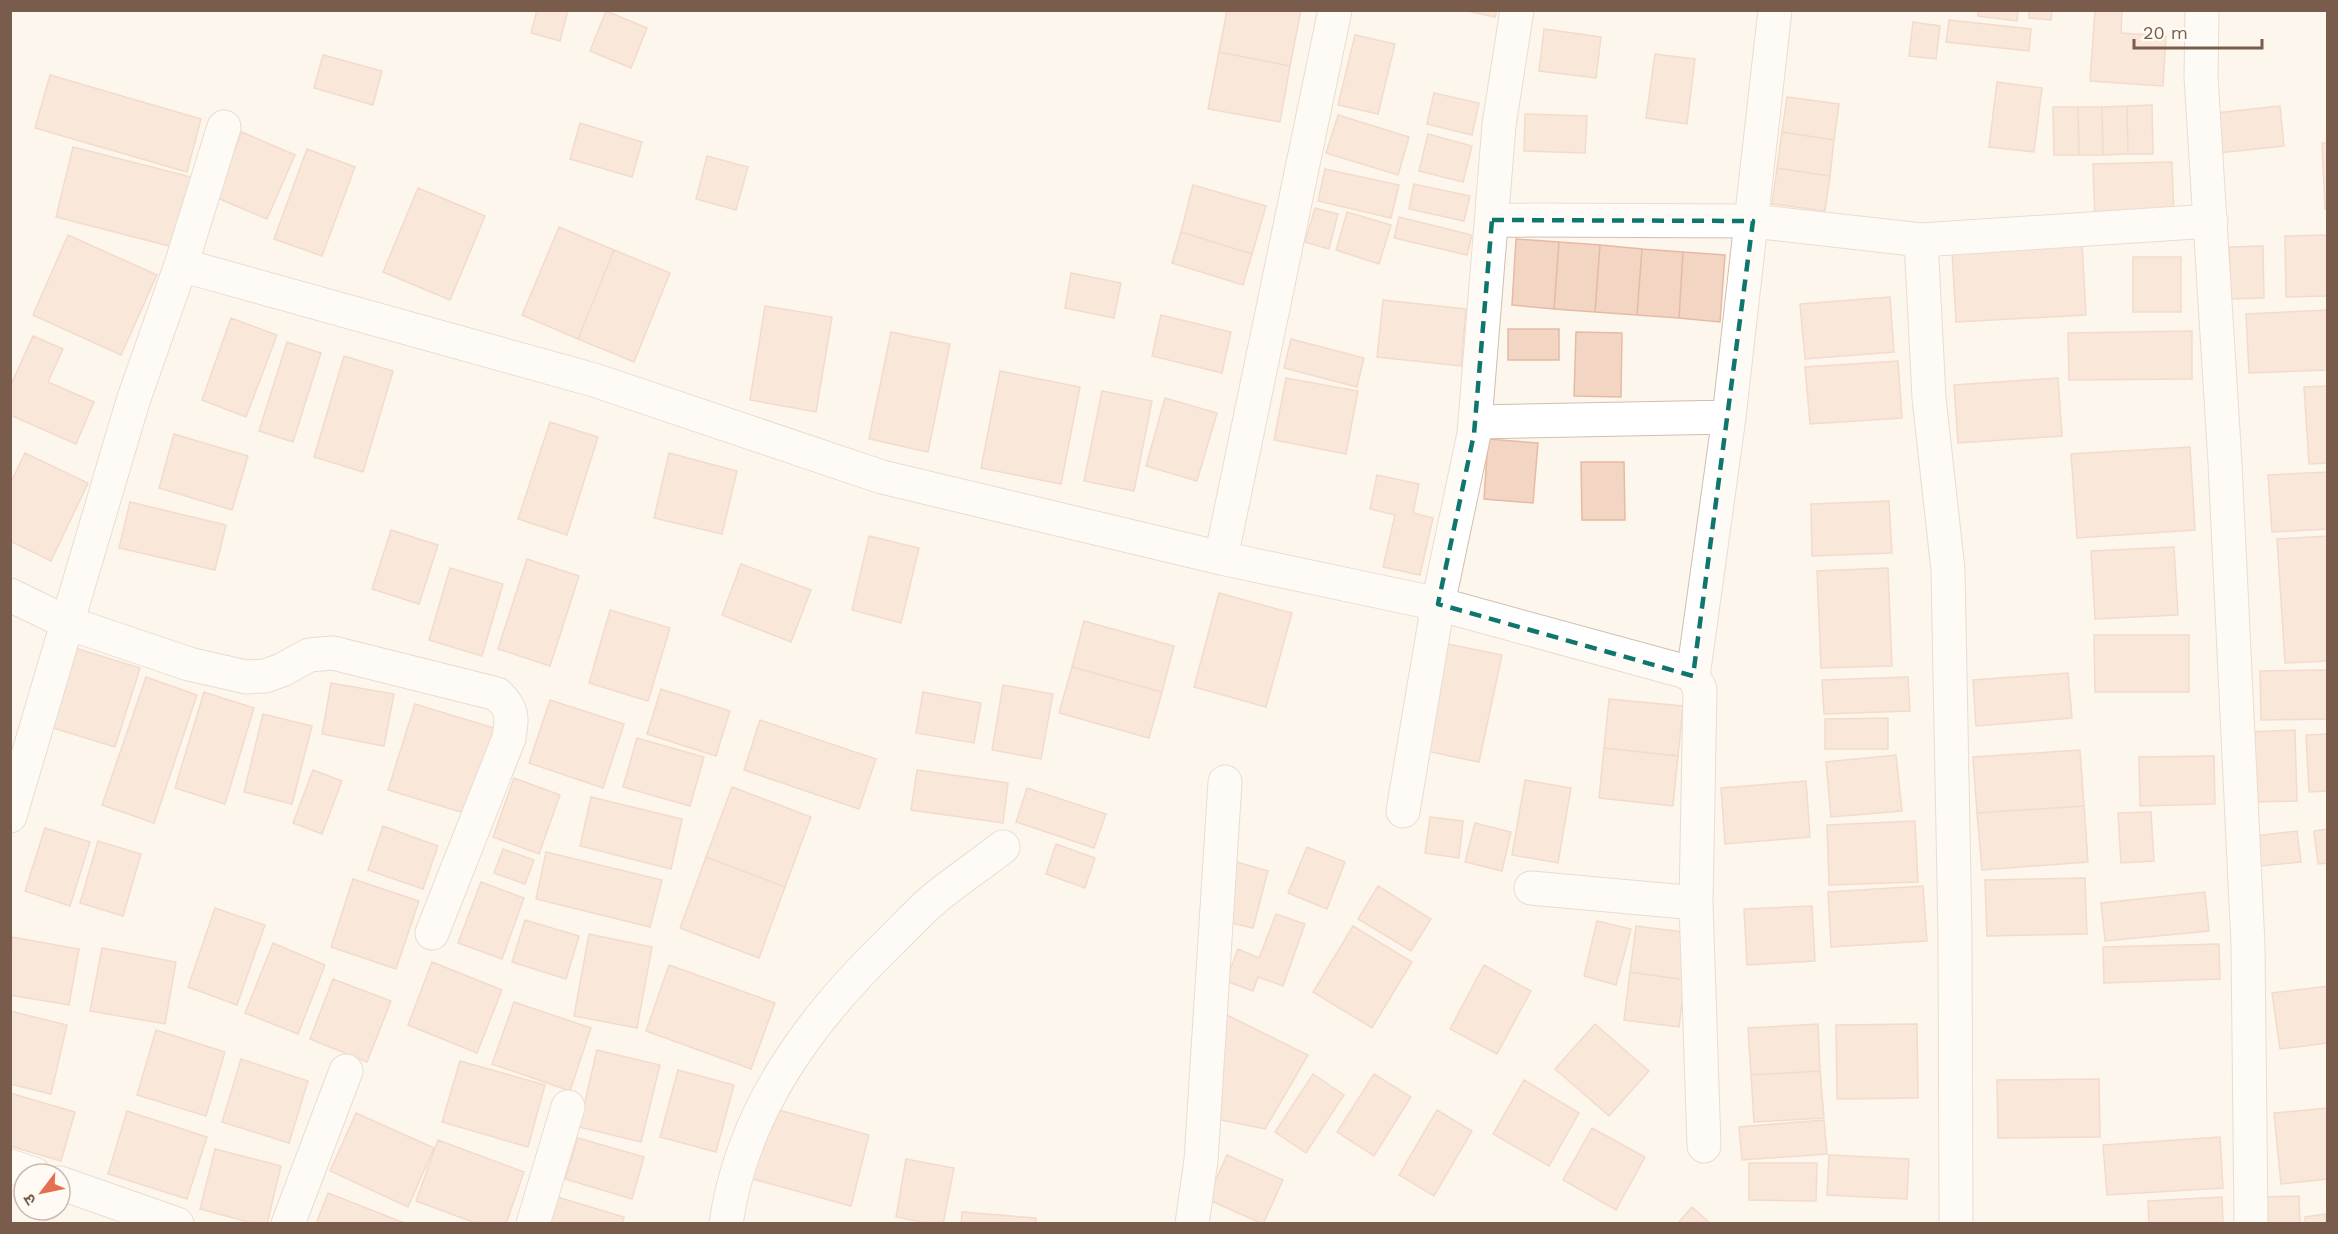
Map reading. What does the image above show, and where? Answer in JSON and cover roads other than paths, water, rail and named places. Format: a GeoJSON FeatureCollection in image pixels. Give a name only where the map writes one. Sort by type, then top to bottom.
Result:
{"type":"FeatureCollection","features":[{"type":"Feature","properties":{"kind":"street"},"geometry":{"type":"LineString","coordinates":[[1221,558],[1335,10]]}},
{"type":"Feature","properties":{"kind":"street"},"geometry":{"type":"LineString","coordinates":[[1403,811],[1438,604],[1474,434],[1499,125],[1517,10]]}},
{"type":"Feature","properties":{"kind":"street"},"geometry":{"type":"LineString","coordinates":[[1693,676],[1729,417],[1753,221],[1775,10]]}},
{"type":"Feature","properties":{"kind":"street"},"geometry":{"type":"LineString","coordinates":[[2202,10],[2201,77],[2211,221],[2248,945],[2251,1224]]}},
{"type":"Feature","properties":{"kind":"street"},"geometry":{"type":"LineString","coordinates":[[10,816],[133,401],[181,266],[224,127]]}},
{"type":"Feature","properties":{"kind":"street"},"geometry":{"type":"LineString","coordinates":[[1492,220],[1753,221],[1921,240],[2211,221]]}},
{"type":"Feature","properties":{"kind":"street"},"geometry":{"type":"LineString","coordinates":[[1921,240],[1929,398],[1948,570],[1955,923],[1956,1224]]}},
{"type":"Feature","properties":{"kind":"street"},"geometry":{"type":"LineString","coordinates":[[181,266],[594,380],[882,477],[1221,558],[1438,604],[1683,671],[1693,676],[1700,689],[1696,903],[1704,1146]]}},
{"type":"Feature","properties":{"kind":"street"},"geometry":{"type":"LineString","coordinates":[[1475,422],[1729,417]]}},
{"type":"Feature","properties":{"kind":"street"},"geometry":{"type":"LineString","coordinates":[[10,595],[68,623],[189,664],[246,677],[265,676],[282,670],[309,655],[333,653],[497,694],[507,703],[512,717],[509,738],[432,933]]}},
{"type":"Feature","properties":{"kind":"street"},"geometry":{"type":"LineString","coordinates":[[1192,1224],[1201,1160],[1225,783]]}},
{"type":"Feature","properties":{"kind":"street"},"geometry":{"type":"LineString","coordinates":[[726,1224],[741,1156],[764,1102],[789,1060],[827,1007],[863,967],[933,900],[1003,847]]}},
{"type":"Feature","properties":{"kind":"street"},"geometry":{"type":"LineString","coordinates":[[1531,888],[1696,903]]}},
{"type":"Feature","properties":{"kind":"street"},"geometry":{"type":"LineString","coordinates":[[288,1224],[346,1071]]}},
{"type":"Feature","properties":{"kind":"street"},"geometry":{"type":"LineString","coordinates":[[533,1224],[568,1107]]}},
{"type":"Feature","properties":{"kind":"street"},"geometry":{"type":"LineString","coordinates":[[72,1187],[177,1224]]}}]}
